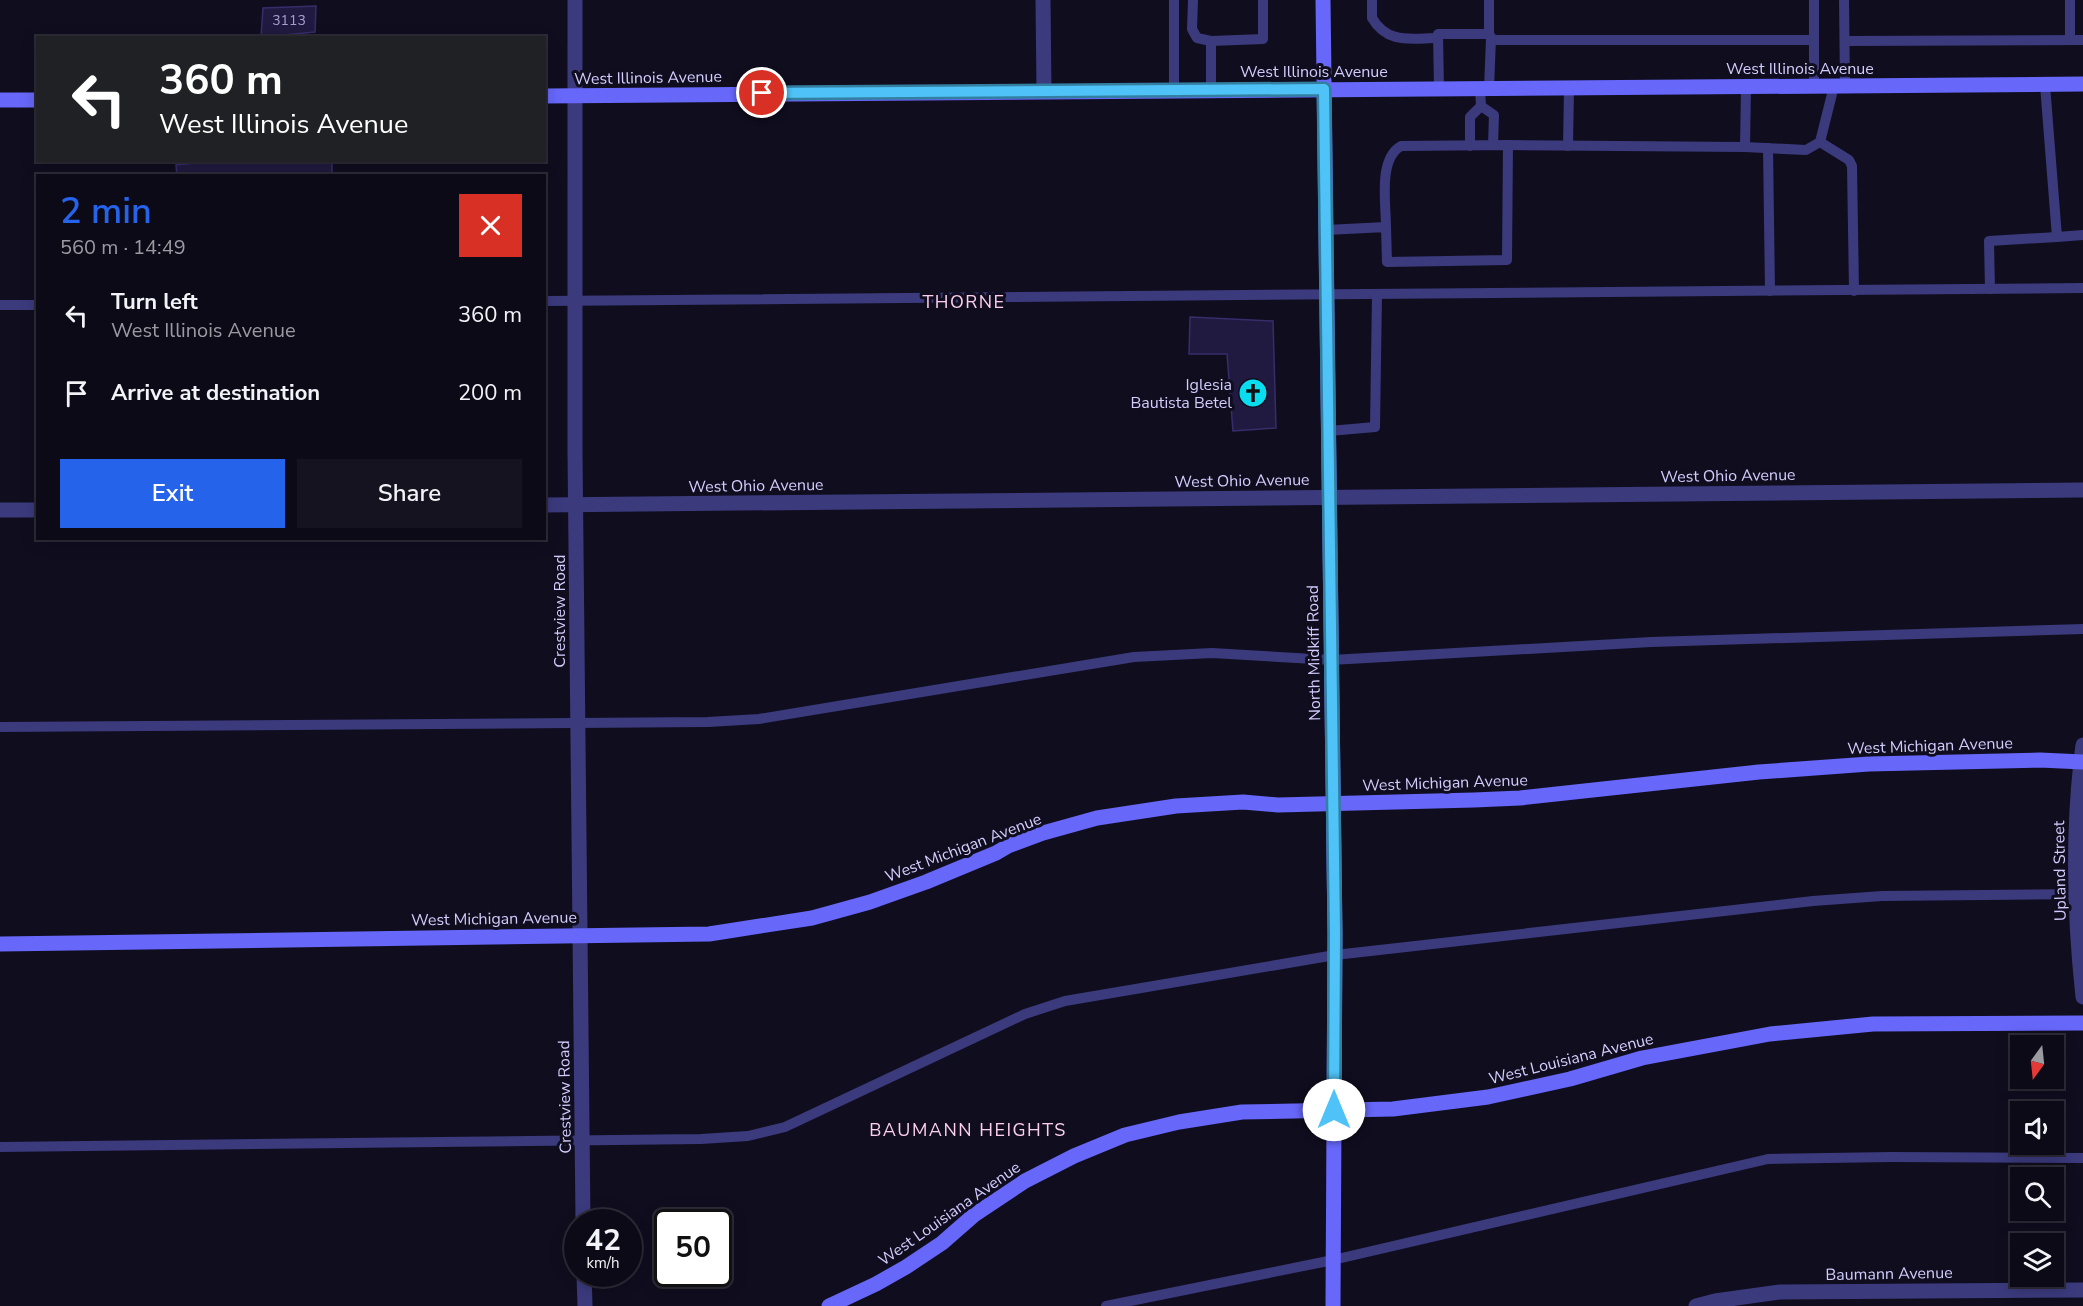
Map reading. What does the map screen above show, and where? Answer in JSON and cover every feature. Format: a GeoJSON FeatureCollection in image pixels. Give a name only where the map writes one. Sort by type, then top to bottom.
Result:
{"type":"FeatureCollection","features":[{"type":"Feature","properties":{"kind":"street","name":"Crestview Road"},"geometry":{"type":"LineString","coordinates":[[575,0],[576,504],[584,1209]]}},
{"type":"Feature","properties":{"kind":"street"},"geometry":{"type":"LineString","coordinates":[[1043,0],[1044,91]]}},
{"type":"Feature","properties":{"kind":"street","name":"North Midkiff Road"},"geometry":{"type":"LineString","coordinates":[[1323,0],[1335,955],[1333,1306]]}},
{"type":"Feature","properties":{"kind":"street","name":"West Illinois Avenue"},"geometry":{"type":"LineString","coordinates":[[546,96],[2083,84]]}},
{"type":"Feature","properties":{"kind":"street"},"geometry":{"type":"LineString","coordinates":[[0,100],[36,100]]}},
{"type":"Feature","properties":{"kind":"street","name":"West Ohio Avenue"},"geometry":{"type":"LineString","coordinates":[[546,505],[2083,490]]}},
{"type":"Feature","properties":{"kind":"street"},"geometry":{"type":"LineString","coordinates":[[0,510],[36,510]]}},
{"type":"Feature","properties":{"kind":"street","name":"Upland Street"},"geometry":{"type":"LineString","coordinates":[[2083,745],[2077,799],[2083,997]]}},
{"type":"Feature","properties":{"kind":"street","name":"West Michigan Avenue"},"geometry":{"type":"LineString","coordinates":[[0,944],[709,934],[812,918],[897,893],[968,865],[1008,846],[1097,818],[1176,806],[1244,802],[1278,805],[1520,798],[1759,772],[1869,764],[2040,760],[2082,762]]}},
{"type":"Feature","properties":{"kind":"street","name":"West Louisiana Avenue"},"geometry":{"type":"LineString","coordinates":[[829,1306],[906,1267],[942,1243],[974,1215],[1025,1181],[1099,1145],[1143,1131],[1214,1116],[1260,1112],[1393,1109],[1488,1097],[1570,1079],[1642,1058],[1770,1034],[1873,1024],[2083,1023]]}},
{"type":"Feature","properties":{"kind":"street"},"geometry":{"type":"LineString","coordinates":[[584,1287],[585,1306]]}},
{"type":"Feature","properties":{"kind":"street","name":"Baumann Avenue"},"geometry":{"type":"LineString","coordinates":[[1696,1306],[1755,1294],[1786,1292],[1849,1299],[2083,1290]]}},
{"type":"Feature","properties":{"kind":"lane"},"geometry":{"type":"LineString","coordinates":[[1174,0],[1174,90]]}},
{"type":"Feature","properties":{"kind":"lane"},"geometry":{"type":"LineString","coordinates":[[1193,0],[1192,29],[1197,38],[1211,41],[1263,39],[1263,0]]}},
{"type":"Feature","properties":{"kind":"lane"},"geometry":{"type":"LineString","coordinates":[[1372,0],[1372,18],[1386,34],[1397,38],[1438,38]]}},
{"type":"Feature","properties":{"kind":"lane"},"geometry":{"type":"LineString","coordinates":[[1470,146],[1470,117],[1481,106],[1485,88],[1490,36],[1489,0]]}},
{"type":"Feature","properties":{"kind":"lane"},"geometry":{"type":"LineString","coordinates":[[1814,0],[1814,86]]}},
{"type":"Feature","properties":{"kind":"lane"},"geometry":{"type":"LineString","coordinates":[[1508,146],[1507,261],[1387,262],[1386,170],[1389,158],[1401,146],[1508,146],[1568,146],[1745,147],[1806,150],[1820,142],[1840,86],[1845,40],[1844,0]]}},
{"type":"Feature","properties":{"kind":"lane"},"geometry":{"type":"LineString","coordinates":[[2070,0],[2070,40]]}},
{"type":"Feature","properties":{"kind":"lane"},"geometry":{"type":"LineString","coordinates":[[1439,89],[1438,34],[1490,36],[1493,40],[1814,40]]}},
{"type":"Feature","properties":{"kind":"lane"},"geometry":{"type":"LineString","coordinates":[[1845,40],[2083,40]]}},
{"type":"Feature","properties":{"kind":"lane"},"geometry":{"type":"LineString","coordinates":[[1211,41],[1211,90]]}},
{"type":"Feature","properties":{"kind":"lane"},"geometry":{"type":"LineString","coordinates":[[2045,85],[2057,237]]}},
{"type":"Feature","properties":{"kind":"lane"},"geometry":{"type":"LineString","coordinates":[[1745,147],[1746,87]]}},
{"type":"Feature","properties":{"kind":"lane"},"geometry":{"type":"LineString","coordinates":[[1568,146],[1569,88]]}},
{"type":"Feature","properties":{"kind":"lane"},"geometry":{"type":"LineString","coordinates":[[1481,106],[1494,115],[1493,146]]}},
{"type":"Feature","properties":{"kind":"lane"},"geometry":{"type":"LineString","coordinates":[[1820,142],[1849,160],[1852,166],[1854,291]]}},
{"type":"Feature","properties":{"kind":"lane"},"geometry":{"type":"LineString","coordinates":[[1768,148],[1770,291]]}},
{"type":"Feature","properties":{"kind":"lane"},"geometry":{"type":"LineString","coordinates":[[1326,230],[1386,227]]}},
{"type":"Feature","properties":{"kind":"lane"},"geometry":{"type":"LineString","coordinates":[[1990,289],[1989,241],[2083,236]]}},
{"type":"Feature","properties":{"kind":"lane"},"geometry":{"type":"LineString","coordinates":[[546,301],[2083,288]]}},
{"type":"Feature","properties":{"kind":"lane"},"geometry":{"type":"LineString","coordinates":[[1329,431],[1375,427],[1377,295]]}},
{"type":"Feature","properties":{"kind":"lane"},"geometry":{"type":"LineString","coordinates":[[0,305],[36,305]]}},
{"type":"Feature","properties":{"kind":"lane"},"geometry":{"type":"LineString","coordinates":[[0,727],[578,721],[708,722],[759,719],[1134,657],[1212,653],[1331,660],[1651,642],[2083,629]]}},
{"type":"Feature","properties":{"kind":"lane"},"geometry":{"type":"LineString","coordinates":[[0,1147],[582,1141],[748,1136],[785,1128],[1025,1014],[1065,1001],[1335,955],[1824,900],[1882,896],[2079,894]]}},
{"type":"Feature","properties":{"kind":"lane"},"geometry":{"type":"LineString","coordinates":[[1106,1306],[1333,1260],[1768,1159],[2083,1158]]}},
{"type":"Feature","properties":{"kind":"building"},"geometry":{"type":"Polygon","coordinates":[[[316,6],[315,32],[261,36],[263,8],[316,6]]]}},
{"type":"Feature","properties":{"kind":"building"},"geometry":{"type":"Polygon","coordinates":[[[204,162],[332,162],[332,174],[177,174],[176,165],[204,162]]]}},
{"type":"Feature","properties":{"kind":"building","name":"Iglesia Bautista Betel"},"geometry":{"type":"Polygon","coordinates":[[[1190,317],[1273,321],[1276,428],[1233,431],[1227,354],[1189,354],[1190,317]]]}},
{"type":"Feature","properties":{"kind":"place","name":"Iglesia Bautista Betel"},"geometry":{"type":"Point","coordinates":[1253,393]}},
{"type":"Feature","properties":{"kind":"district","name":"THORNE"},"geometry":{"type":"Point","coordinates":[964,302]}},
{"type":"Feature","properties":{"kind":"district","name":"BAUMANN HEIGHTS"},"geometry":{"type":"Point","coordinates":[968,1130]}},
{"type":"Feature","properties":{"kind":"route"},"geometry":{"type":"LineString","coordinates":[[762,93],[1324,89],[1335,934],[1334,1110]]}}]}
